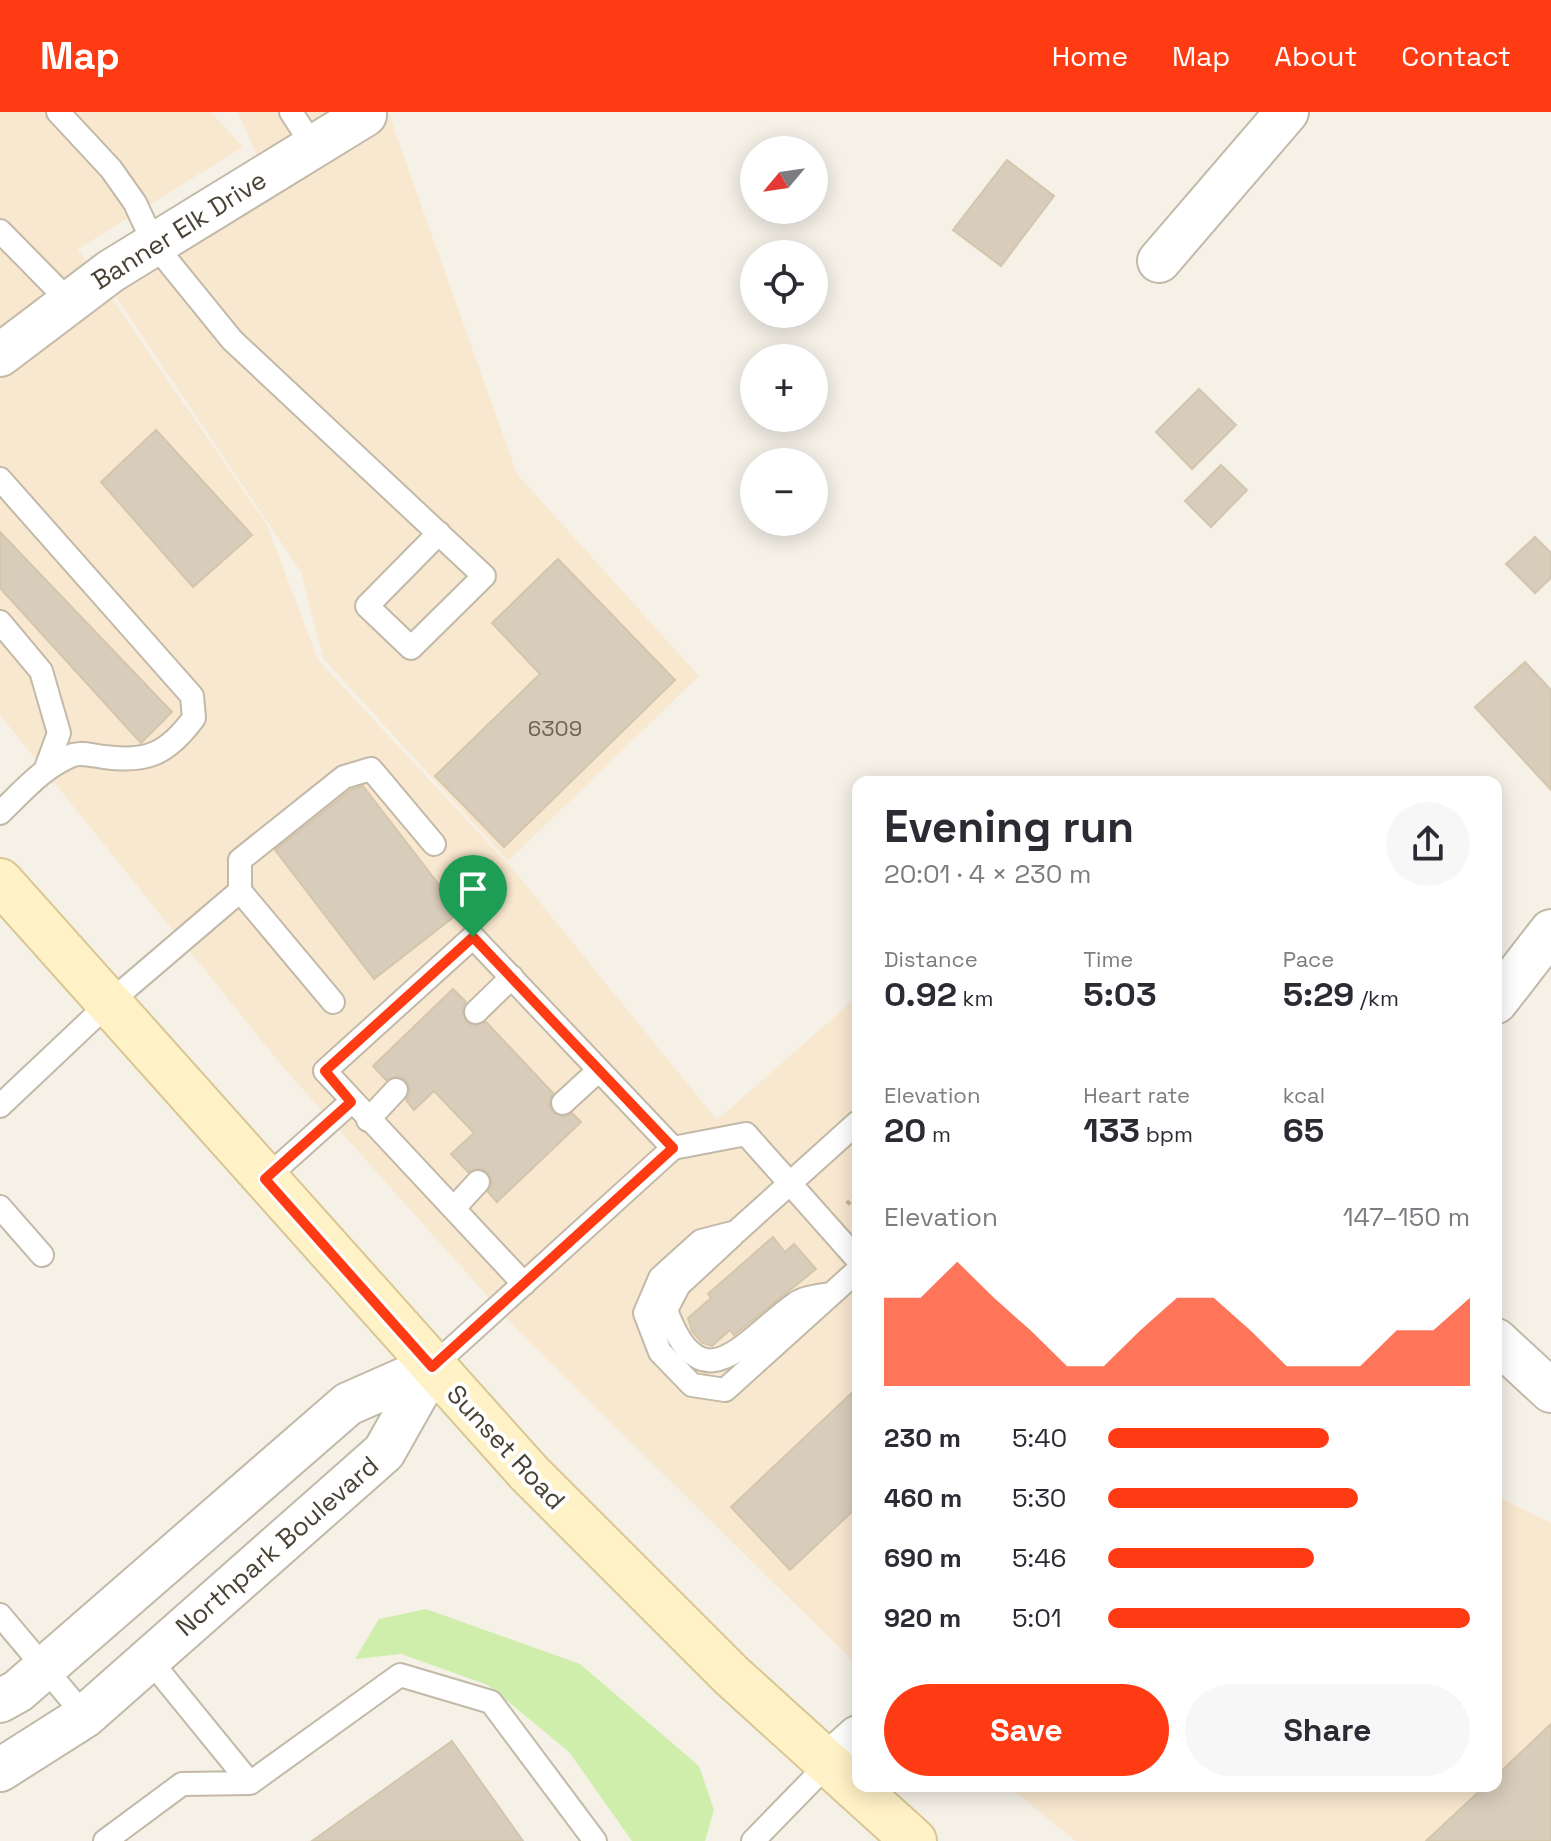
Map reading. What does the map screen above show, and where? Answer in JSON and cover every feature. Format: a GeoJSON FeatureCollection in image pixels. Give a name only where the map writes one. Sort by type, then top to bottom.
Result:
{"type":"FeatureCollection","features":[{"type":"Feature","properties":{"kind":"main road","name":"Sunset Road"},"geometry":{"type":"LineString","coordinates":[[0,881],[432,1367],[628,1576],[843,1751]]}},
{"type":"Feature","properties":{"kind":"main road","name":"Sunset Road"},"geometry":{"type":"LineString","coordinates":[[875,1792],[914,1841]]}},
{"type":"Feature","properties":{"kind":"street"},"geometry":{"type":"LineString","coordinates":[[1159,261],[1287,112]]}},
{"type":"Feature","properties":{"kind":"street","name":"Banner Elk Drive"},"geometry":{"type":"LineString","coordinates":[[0,355],[68,300],[365,115]]}},
{"type":"Feature","properties":{"kind":"street"},"geometry":{"type":"LineString","coordinates":[[1502,994],[1551,931]]}},
{"type":"Feature","properties":{"kind":"street"},"geometry":{"type":"LineString","coordinates":[[1502,1346],[1551,1391]]}},
{"type":"Feature","properties":{"kind":"street"},"geometry":{"type":"LineString","coordinates":[[0,1701],[18,1691],[348,1404],[432,1367]]}},
{"type":"Feature","properties":{"kind":"street","name":"Northpark Boulevard"},"geometry":{"type":"LineString","coordinates":[[0,1770],[85,1716],[384,1452],[432,1367]]}},
{"type":"Feature","properties":{"kind":"lane"},"geometry":{"type":"LineString","coordinates":[[58,112],[111,169],[135,203],[154,244],[232,340],[439,533],[484,576],[411,648],[367,606],[439,533]]}},
{"type":"Feature","properties":{"kind":"lane"},"geometry":{"type":"LineString","coordinates":[[291,112],[313,146]]}},
{"type":"Feature","properties":{"kind":"lane"},"geometry":{"type":"LineString","coordinates":[[0,231],[68,300]]}},
{"type":"Feature","properties":{"kind":"lane"},"geometry":{"type":"LineString","coordinates":[[0,479],[137,629],[192,696],[194,718],[179,738],[155,756],[110,758],[76,753],[45,771],[0,813]]}},
{"type":"Feature","properties":{"kind":"lane"},"geometry":{"type":"LineString","coordinates":[[0,622],[41,671],[59,733],[45,771]]}},
{"type":"Feature","properties":{"kind":"lane"},"geometry":{"type":"LineString","coordinates":[[333,1002],[240,891],[240,860],[344,777],[371,769],[434,844]]}},
{"type":"Feature","properties":{"kind":"lane"},"geometry":{"type":"LineString","coordinates":[[0,1106],[109,1003],[240,891]]}},
{"type":"Feature","properties":{"kind":"lane"},"geometry":{"type":"LineString","coordinates":[[524,1284],[325,1071],[473,937],[673,1148]]}},
{"type":"Feature","properties":{"kind":"lane"},"geometry":{"type":"LineString","coordinates":[[476,1012],[512,977]]}},
{"type":"Feature","properties":{"kind":"lane"},"geometry":{"type":"LineString","coordinates":[[563,1103],[599,1070]]}},
{"type":"Feature","properties":{"kind":"lane"},"geometry":{"type":"LineString","coordinates":[[368,1120],[396,1090]]}},
{"type":"Feature","properties":{"kind":"lane"},"geometry":{"type":"LineString","coordinates":[[265,1179],[351,1102]]}},
{"type":"Feature","properties":{"kind":"lane"},"geometry":{"type":"LineString","coordinates":[[832,1293],[797,1301],[742,1350],[722,1360],[694,1356],[674,1336],[666,1310],[679,1285],[852,1127]]}},
{"type":"Feature","properties":{"kind":"lane"},"geometry":{"type":"LineString","coordinates":[[432,1367],[673,1148],[746,1134],[852,1253]]}},
{"type":"Feature","properties":{"kind":"lane"},"geometry":{"type":"LineString","coordinates":[[454,1208],[478,1182]]}},
{"type":"Feature","properties":{"kind":"lane"},"geometry":{"type":"LineString","coordinates":[[0,1207],[42,1255]]}},
{"type":"Feature","properties":{"kind":"lane"},"geometry":{"type":"LineString","coordinates":[[736,1232],[701,1241],[660,1278],[645,1313],[660,1352],[692,1385],[725,1390],[852,1275]]}},
{"type":"Feature","properties":{"kind":"lane"},"geometry":{"type":"LineString","coordinates":[[0,1615],[85,1716]]}},
{"type":"Feature","properties":{"kind":"lane"},"geometry":{"type":"LineString","coordinates":[[149,1659],[250,1783]]}},
{"type":"Feature","properties":{"kind":"lane"},"geometry":{"type":"LineString","coordinates":[[105,1841],[182,1784],[250,1783],[400,1675],[491,1702],[595,1841]]}},
{"type":"Feature","properties":{"kind":"lane"},"geometry":{"type":"LineString","coordinates":[[753,1841],[843,1751]]}},
{"type":"Feature","properties":{"kind":"shaded area"},"geometry":{"type":"Polygon","coordinates":[[[0,112],[211,112],[243,147],[78,249],[267,525],[318,660],[517,874],[717,1120],[852,1001],[852,1660],[523,1336],[282,1066],[0,715],[0,112]]]}},
{"type":"Feature","properties":{"kind":"shaded area"},"geometry":{"type":"Polygon","coordinates":[[[238,112],[388,112],[517,474],[699,676],[508,861],[323,658],[301,572],[114,294],[275,197],[238,112]]]}},
{"type":"Feature","properties":{"kind":"shaded area"},"geometry":{"type":"Polygon","coordinates":[[[1502,1499],[1551,1523],[1551,1841],[1076,1841],[1015,1792],[1502,1792],[1502,1499]]]}},
{"type":"Feature","properties":{"kind":"green space"},"geometry":{"type":"Polygon","coordinates":[[[426,1609],[580,1664],[699,1766],[714,1810],[705,1841],[632,1841],[569,1752],[488,1685],[401,1654],[355,1659],[379,1619],[426,1609]]]}},
{"type":"Feature","properties":{"kind":"building"},"geometry":{"type":"Polygon","coordinates":[[[1007,160],[1054,196],[1001,266],[953,230],[1007,160]]]}},
{"type":"Feature","properties":{"kind":"building"},"geometry":{"type":"Polygon","coordinates":[[[1199,389],[1236,425],[1192,469],[1156,432],[1199,389]]]}},
{"type":"Feature","properties":{"kind":"building"},"geometry":{"type":"Polygon","coordinates":[[[156,430],[252,535],[193,587],[101,482],[156,430]]]}},
{"type":"Feature","properties":{"kind":"building"},"geometry":{"type":"Polygon","coordinates":[[[1221,465],[1247,490],[1211,527],[1185,501],[1221,465]]]}},
{"type":"Feature","properties":{"kind":"building"},"geometry":{"type":"Polygon","coordinates":[[[0,532],[172,712],[141,743],[0,588],[0,532]]]}},
{"type":"Feature","properties":{"kind":"building"},"geometry":{"type":"Polygon","coordinates":[[[1535,537],[1551,553],[1551,578],[1535,593],[1506,564],[1535,537]]]}},
{"type":"Feature","properties":{"kind":"building"},"geometry":{"type":"Polygon","coordinates":[[[558,559],[675,680],[504,847],[435,776],[540,674],[492,623],[558,559]]]}},
{"type":"Feature","properties":{"kind":"building"},"geometry":{"type":"Polygon","coordinates":[[[1525,662],[1551,690],[1551,790],[1475,707],[1525,662]]]}},
{"type":"Feature","properties":{"kind":"building"},"geometry":{"type":"Polygon","coordinates":[[[363,786],[460,912],[374,979],[275,850],[351,790],[363,786]]]}},
{"type":"Feature","properties":{"kind":"building"},"geometry":{"type":"Polygon","coordinates":[[[453,989],[466,1002],[462,1009],[466,1021],[473,1026],[486,1022],[553,1093],[549,1105],[553,1113],[565,1117],[572,1113],[581,1122],[497,1202],[488,1192],[492,1184],[488,1172],[480,1168],[468,1172],[451,1154],[474,1133],[434,1091],[414,1110],[406,1100],[410,1092],[406,1080],[398,1076],[386,1080],[373,1066],[453,989]]]}},
{"type":"Feature","properties":{"kind":"building"},"geometry":{"type":"Polygon","coordinates":[[[773,1237],[785,1252],[794,1244],[816,1269],[734,1335],[730,1330],[712,1346],[702,1343],[692,1331],[688,1318],[711,1298],[708,1294],[773,1237]]]}},
{"type":"Feature","properties":{"kind":"building"},"geometry":{"type":"Polygon","coordinates":[[[852,1393],[852,1512],[790,1570],[731,1507],[852,1393]]]}},
{"type":"Feature","properties":{"kind":"building"},"geometry":{"type":"Polygon","coordinates":[[[1551,1724],[1551,1841],[1426,1841],[1479,1792],[1502,1792],[1502,1770],[1551,1724]]]}},
{"type":"Feature","properties":{"kind":"building"},"geometry":{"type":"Polygon","coordinates":[[[452,1741],[523,1841],[312,1841],[452,1741]]]}},
{"type":"Feature","properties":{"kind":"route"},"geometry":{"type":"LineString","coordinates":[[473,937],[673,1148],[432,1367],[265,1179],[351,1102],[325,1071],[473,937]]}}]}
